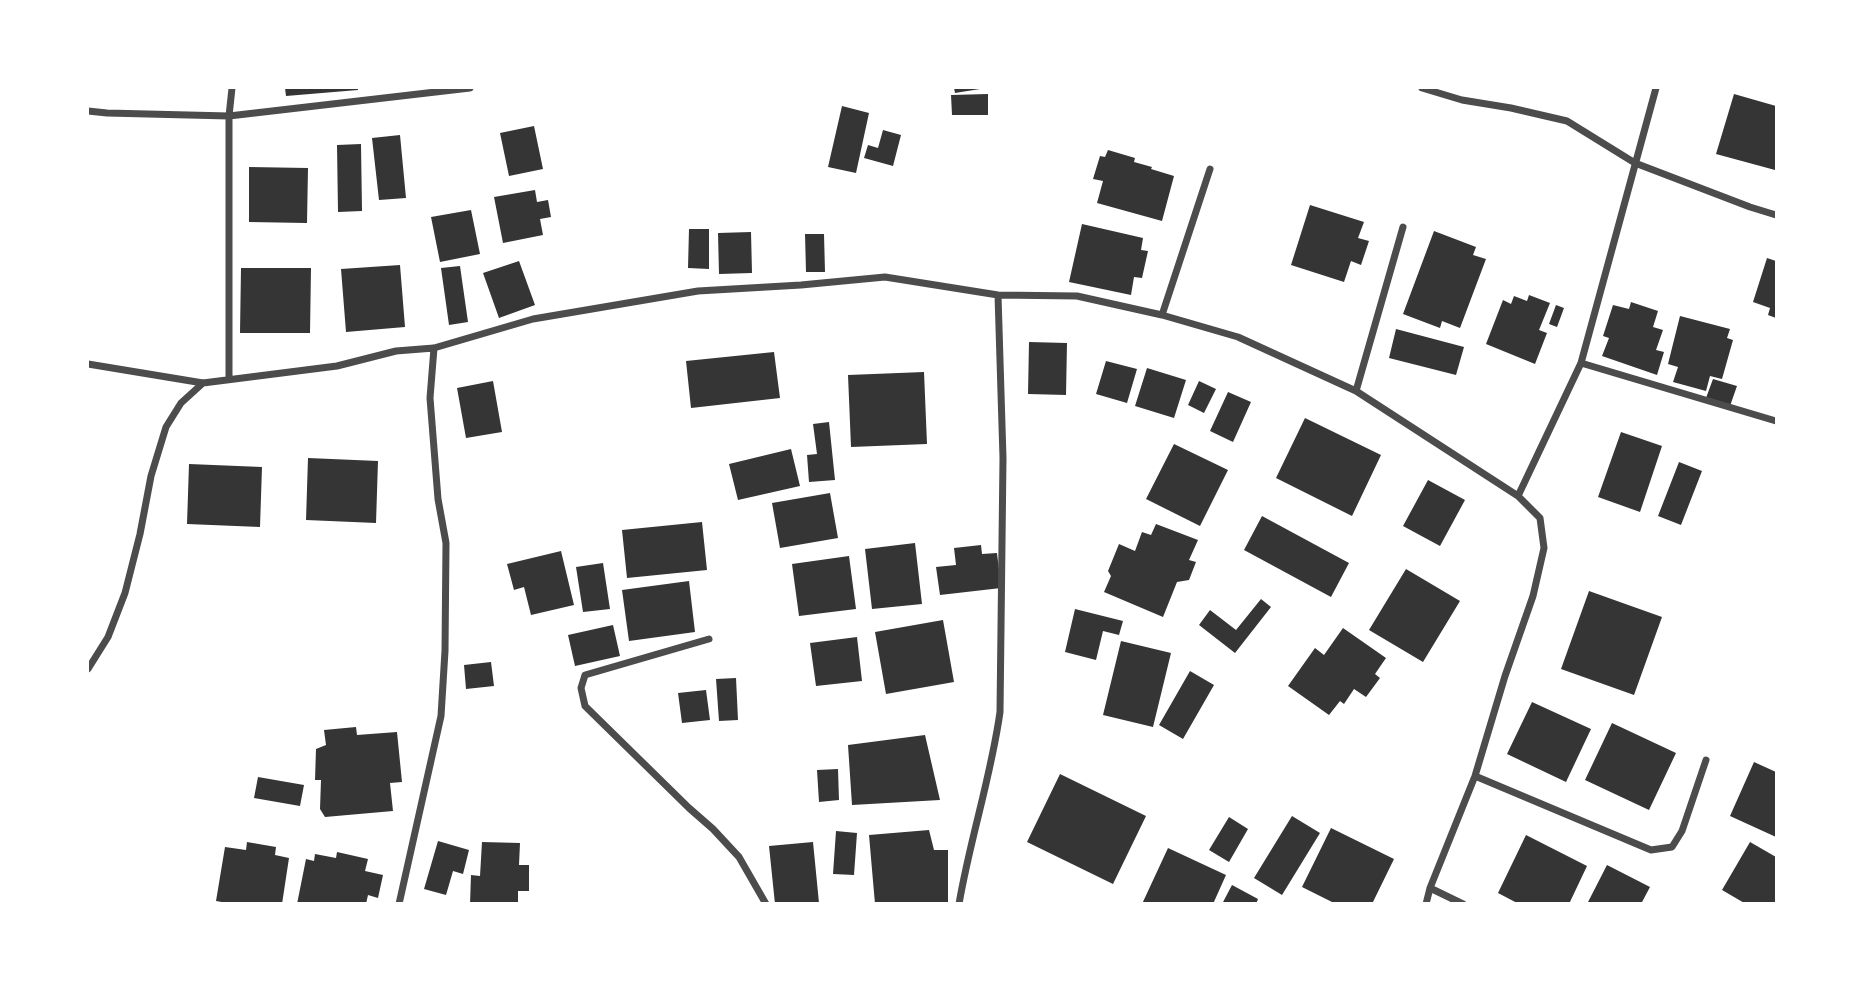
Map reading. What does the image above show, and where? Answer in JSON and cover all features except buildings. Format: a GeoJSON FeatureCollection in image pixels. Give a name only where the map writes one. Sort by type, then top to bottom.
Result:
{"type":"FeatureCollection","features":[{"type":"Feature","properties":{"kind":"street"},"geometry":{"type":"LineString","coordinates":[[229,379],[229,116],[232,88]]}},
{"type":"Feature","properties":{"kind":"street"},"geometry":{"type":"LineString","coordinates":[[88,111],[229,116],[470,88]]}},
{"type":"Feature","properties":{"kind":"street"},"geometry":{"type":"LineString","coordinates":[[1422,88],[1462,100],[1567,121],[1635,163],[1776,215]]}},
{"type":"Feature","properties":{"kind":"street"},"geometry":{"type":"LineString","coordinates":[[1518,496],[1581,363],[1656,88]]}},
{"type":"Feature","properties":{"kind":"street"},"geometry":{"type":"LineString","coordinates":[[1162,315],[1210,169]]}},
{"type":"Feature","properties":{"kind":"street"},"geometry":{"type":"LineString","coordinates":[[1356,391],[1403,226]]}},
{"type":"Feature","properties":{"kind":"street"},"geometry":{"type":"LineString","coordinates":[[88,364],[203,383],[337,366],[396,351],[434,348],[533,319],[698,291],[885,277],[998,295],[1077,296],[1162,315],[1238,337],[1356,391],[1518,496],[1540,518],[1544,548],[1533,596],[1475,775],[1426,904]]}},
{"type":"Feature","properties":{"kind":"street"},"geometry":{"type":"LineString","coordinates":[[959,904],[964,869],[994,753],[1000,712],[1003,458],[998,295]]}},
{"type":"Feature","properties":{"kind":"street"},"geometry":{"type":"LineString","coordinates":[[399,904],[441,716],[446,543],[438,499],[430,398],[434,348]]}},
{"type":"Feature","properties":{"kind":"street"},"geometry":{"type":"LineString","coordinates":[[1581,363],[1776,421]]}},
{"type":"Feature","properties":{"kind":"street"},"geometry":{"type":"LineString","coordinates":[[88,669],[108,637],[125,593],[151,476],[166,427],[181,403],[203,383]]}},
{"type":"Feature","properties":{"kind":"street"},"geometry":{"type":"LineString","coordinates":[[709,639],[585,675],[582,688],[585,706],[739,857],[766,904]]}},
{"type":"Feature","properties":{"kind":"street"},"geometry":{"type":"LineString","coordinates":[[1475,775],[1651,850],[1672,847],[1682,831],[1706,760]]}},
{"type":"Feature","properties":{"kind":"street"},"geometry":{"type":"LineString","coordinates":[[1430,888],[1464,904]]}}]}
